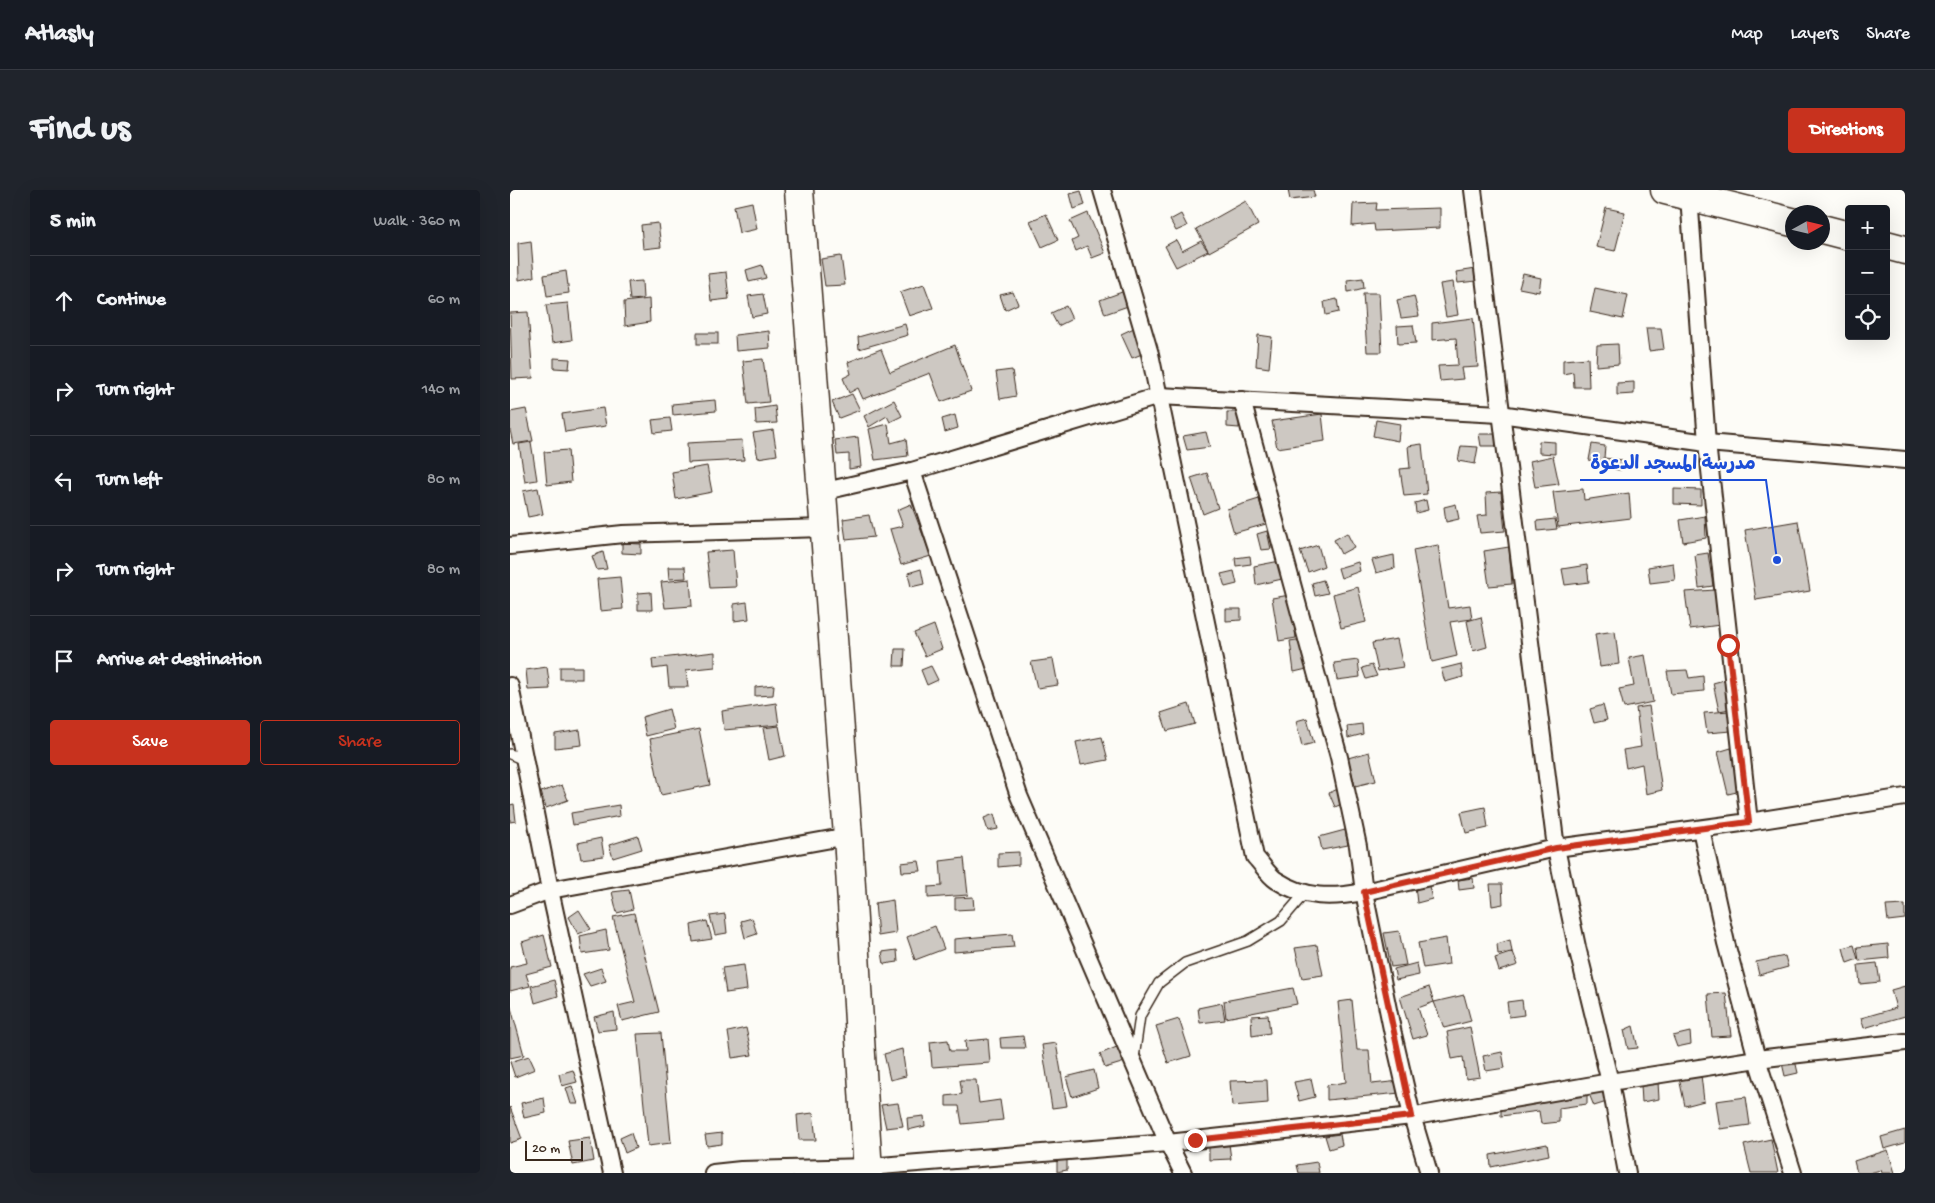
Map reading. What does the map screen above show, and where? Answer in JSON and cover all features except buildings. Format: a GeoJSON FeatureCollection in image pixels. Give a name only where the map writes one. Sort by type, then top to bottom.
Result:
{"type":"FeatureCollection","features":[{"type":"Feature","properties":{"kind":"highway"},"geometry":{"type":"LineString","coordinates":[[799,190],[848,836],[868,1170]]}},
{"type":"Feature","properties":{"kind":"highway"},"geometry":{"type":"LineString","coordinates":[[1677,193],[1785,220]]}},
{"type":"Feature","properties":{"kind":"highway"},"geometry":{"type":"LineString","coordinates":[[1830,231],[1845,235]]}},
{"type":"Feature","properties":{"kind":"highway"},"geometry":{"type":"LineString","coordinates":[[1890,246],[1905,250]]}},
{"type":"Feature","properties":{"kind":"street"},"geometry":{"type":"LineString","coordinates":[[1102,190],[1150,354],[1255,857],[1275,880],[1304,894],[1336,897],[1556,848],[1749,822],[1905,797]]}},
{"type":"Feature","properties":{"kind":"street"},"geometry":{"type":"LineString","coordinates":[[1473,190],[1556,848],[1577,947],[1610,1082],[1627,1173]]}},
{"type":"Feature","properties":{"kind":"street"},"geometry":{"type":"LineString","coordinates":[[1677,193],[1749,822]]}},
{"type":"Feature","properties":{"kind":"street"},"geometry":{"type":"LineString","coordinates":[[821,492],[912,471],[1159,396],[1500,414],[1707,443],[1905,460]]}},
{"type":"Feature","properties":{"kind":"street"},"geometry":{"type":"LineString","coordinates":[[1242,400],[1339,757],[1358,846],[1364,892],[1412,1116],[1429,1173]]}},
{"type":"Feature","properties":{"kind":"street"},"geometry":{"type":"LineString","coordinates":[[912,471],[1019,796],[1168,1143],[1183,1173]]}},
{"type":"Feature","properties":{"kind":"street"},"geometry":{"type":"LineString","coordinates":[[510,546],[623,534],[824,528]]}},
{"type":"Feature","properties":{"kind":"street"},"geometry":{"type":"LineString","coordinates":[[510,686],[517,757],[550,890],[612,1173]]}},
{"type":"Feature","properties":{"kind":"street"},"geometry":{"type":"LineString","coordinates":[[1701,829],[1726,943],[1757,1059],[1793,1173]]}},
{"type":"Feature","properties":{"kind":"street"},"geometry":{"type":"LineString","coordinates":[[510,905],[550,890],[848,836]]}},
{"type":"Feature","properties":{"kind":"street"},"geometry":{"type":"LineString","coordinates":[[713,1173],[742,1170],[868,1170],[1168,1143],[1412,1116],[1757,1059],[1905,1042]]}},
{"type":"Feature","properties":{"kind":"lane"},"geometry":{"type":"LineString","coordinates":[[1134,1063],[1140,1016],[1159,983],[1185,963],[1248,941],[1281,921],[1304,894]]}},
{"type":"Feature","properties":{"kind":"place","name":"مدرسة المسجد الدعوة"},"geometry":{"type":"Point","coordinates":[1777,560]}},
{"type":"Feature","properties":{"kind":"route"},"geometry":{"type":"LineString","coordinates":[[1195,1140],[1412,1116],[1364,892],[1556,848],[1749,822],[1728,645]]}}]}
